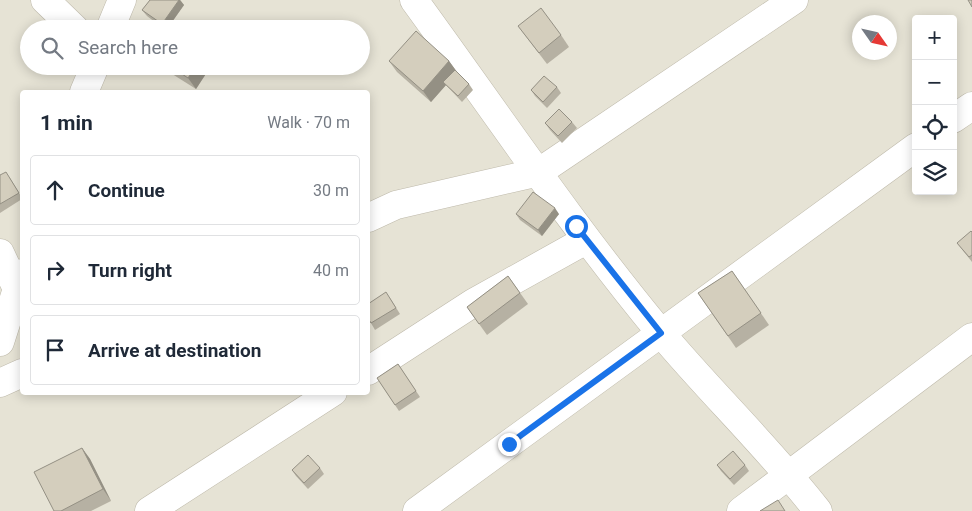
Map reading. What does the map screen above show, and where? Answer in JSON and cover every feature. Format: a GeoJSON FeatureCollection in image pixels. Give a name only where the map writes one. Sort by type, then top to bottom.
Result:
{"type":"FeatureCollection","features":[{"type":"Feature","properties":{"kind":"street"},"geometry":{"type":"LineString","coordinates":[[45,0],[66,20]]}},
{"type":"Feature","properties":{"kind":"street"},"geometry":{"type":"LineString","coordinates":[[114,20],[122,0]]}},
{"type":"Feature","properties":{"kind":"street"},"geometry":{"type":"LineString","coordinates":[[370,217],[396,205],[539,172],[794,0]]}},
{"type":"Feature","properties":{"kind":"street"},"geometry":{"type":"LineString","coordinates":[[416,1],[586,240],[661,333],[789,475],[818,511]]}},
{"type":"Feature","properties":{"kind":"street"},"geometry":{"type":"LineString","coordinates":[[85,90],[91,75]]}},
{"type":"Feature","properties":{"kind":"street"},"geometry":{"type":"LineString","coordinates":[[957,116],[972,106]]}},
{"type":"Feature","properties":{"kind":"street"},"geometry":{"type":"LineString","coordinates":[[418,511],[912,150]]}},
{"type":"Feature","properties":{"kind":"street"},"geometry":{"type":"LineString","coordinates":[[370,370],[473,303],[586,240]]}},
{"type":"Feature","properties":{"kind":"street"},"geometry":{"type":"LineString","coordinates":[[0,253],[20,281],[0,342]]}},
{"type":"Feature","properties":{"kind":"street"},"geometry":{"type":"LineString","coordinates":[[741,511],[972,337]]}},
{"type":"Feature","properties":{"kind":"street"},"geometry":{"type":"LineString","coordinates":[[0,383],[20,374]]}},
{"type":"Feature","properties":{"kind":"street"},"geometry":{"type":"LineString","coordinates":[[149,511],[328,395]]}},
{"type":"Feature","properties":{"kind":"shaded area"},"geometry":{"type":"Polygon","coordinates":[[[0,0],[972,0],[972,511],[0,511],[0,0]]]}},
{"type":"Feature","properties":{"kind":"building"},"geometry":{"type":"Polygon","coordinates":[[[150,0],[179,0],[165,20],[156,20],[142,10],[150,0]]]}},
{"type":"Feature","properties":{"kind":"building"},"geometry":{"type":"Polygon","coordinates":[[[541,8],[561,35],[539,53],[518,26],[541,8]]]}},
{"type":"Feature","properties":{"kind":"building"},"geometry":{"type":"Polygon","coordinates":[[[416,31],[449,61],[423,91],[389,61],[416,31]]]}},
{"type":"Feature","properties":{"kind":"building"},"geometry":{"type":"Polygon","coordinates":[[[455,70],[469,84],[458,96],[443,82],[455,70]]]}},
{"type":"Feature","properties":{"kind":"building"},"geometry":{"type":"Polygon","coordinates":[[[544,76],[557,87],[543,102],[531,90],[544,76]]]}},
{"type":"Feature","properties":{"kind":"building"},"geometry":{"type":"Polygon","coordinates":[[[559,109],[572,122],[558,136],[545,123],[559,109]]]}},
{"type":"Feature","properties":{"kind":"building"},"geometry":{"type":"Polygon","coordinates":[[[6,172],[19,193],[0,204],[0,175],[6,172]]]}},
{"type":"Feature","properties":{"kind":"building"},"geometry":{"type":"Polygon","coordinates":[[[533,192],[555,208],[538,230],[516,214],[533,192]]]}},
{"type":"Feature","properties":{"kind":"building"},"geometry":{"type":"Polygon","coordinates":[[[971,231],[972,255],[969,257],[957,243],[971,231]]]}},
{"type":"Feature","properties":{"kind":"building"},"geometry":{"type":"Polygon","coordinates":[[[732,271],[761,313],[728,336],[698,293],[732,271]]]}},
{"type":"Feature","properties":{"kind":"building"},"geometry":{"type":"Polygon","coordinates":[[[508,276],[520,293],[479,324],[467,307],[508,276]]]}},
{"type":"Feature","properties":{"kind":"building"},"geometry":{"type":"Polygon","coordinates":[[[386,292],[396,308],[371,323],[370,303],[386,292]]]}},
{"type":"Feature","properties":{"kind":"building"},"geometry":{"type":"Polygon","coordinates":[[[398,364],[416,391],[395,405],[377,378],[398,364]]]}},
{"type":"Feature","properties":{"kind":"building"},"geometry":{"type":"Polygon","coordinates":[[[82,448],[103,489],[61,511],[54,511],[34,472],[82,448]]]}},
{"type":"Feature","properties":{"kind":"building"},"geometry":{"type":"Polygon","coordinates":[[[733,451],[745,465],[730,479],[717,465],[733,451]]]}},
{"type":"Feature","properties":{"kind":"building"},"geometry":{"type":"Polygon","coordinates":[[[308,455],[320,468],[304,483],[292,470],[308,455]]]}},
{"type":"Feature","properties":{"kind":"building"},"geometry":{"type":"Polygon","coordinates":[[[778,500],[785,511],[760,511],[778,500]]]}},
{"type":"Feature","properties":{"kind":"route"},"geometry":{"type":"LineString","coordinates":[[509,444],[661,333],[576,226]]}}]}
